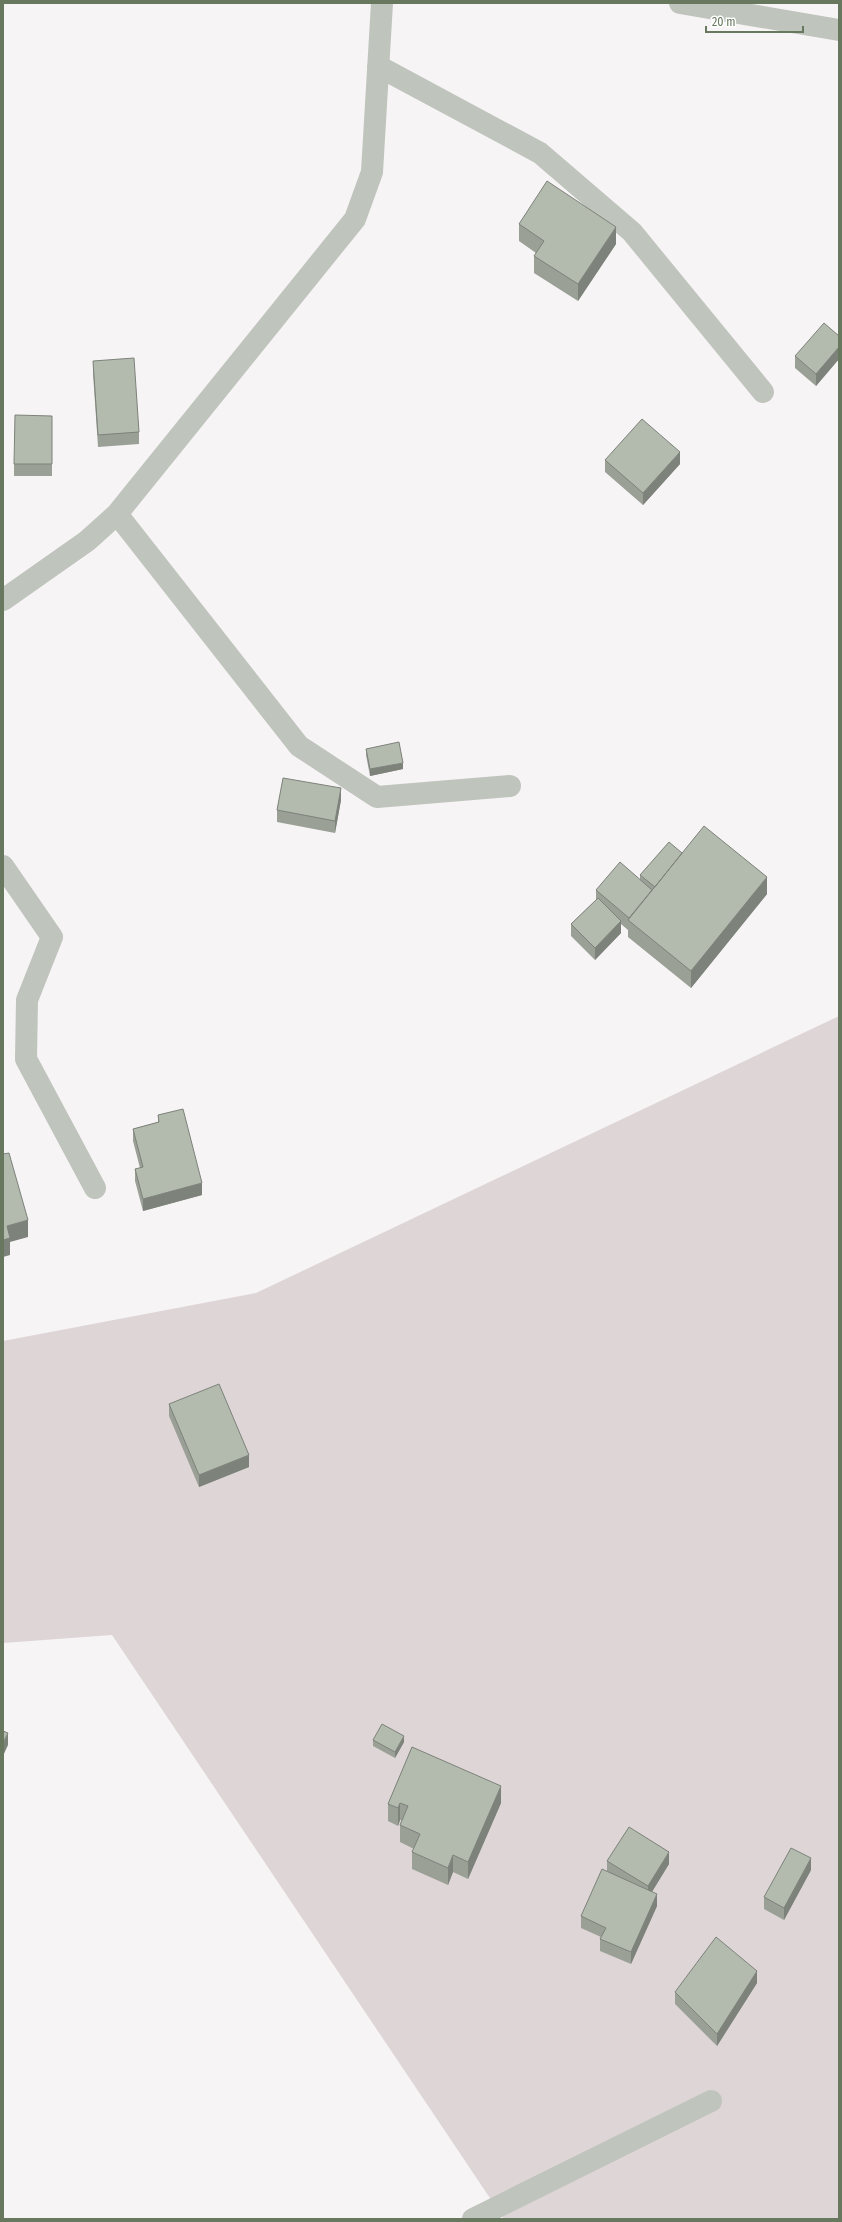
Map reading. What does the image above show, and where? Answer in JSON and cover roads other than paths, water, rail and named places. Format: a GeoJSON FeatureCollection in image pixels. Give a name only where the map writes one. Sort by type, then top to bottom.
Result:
{"type":"FeatureCollection","features":[{"type":"Feature","properties":{"kind":"street"},"geometry":{"type":"LineString","coordinates":[[3,600],[88,541],[117,514],[355,219],[372,172],[382,3]]}},
{"type":"Feature","properties":{"kind":"street"},"geometry":{"type":"LineString","coordinates":[[680,3],[775,11],[839,30]]}},
{"type":"Feature","properties":{"kind":"street"},"geometry":{"type":"LineString","coordinates":[[378,66],[540,153],[632,232],[763,392]]}},
{"type":"Feature","properties":{"kind":"street"},"geometry":{"type":"LineString","coordinates":[[117,514],[299,746],[377,797],[510,786]]}},
{"type":"Feature","properties":{"kind":"street"},"geometry":{"type":"LineString","coordinates":[[3,866],[52,937],[27,1000],[26,1059],[95,1188]]}},
{"type":"Feature","properties":{"kind":"street"},"geometry":{"type":"LineString","coordinates":[[473,2219],[711,2101]]}}]}
